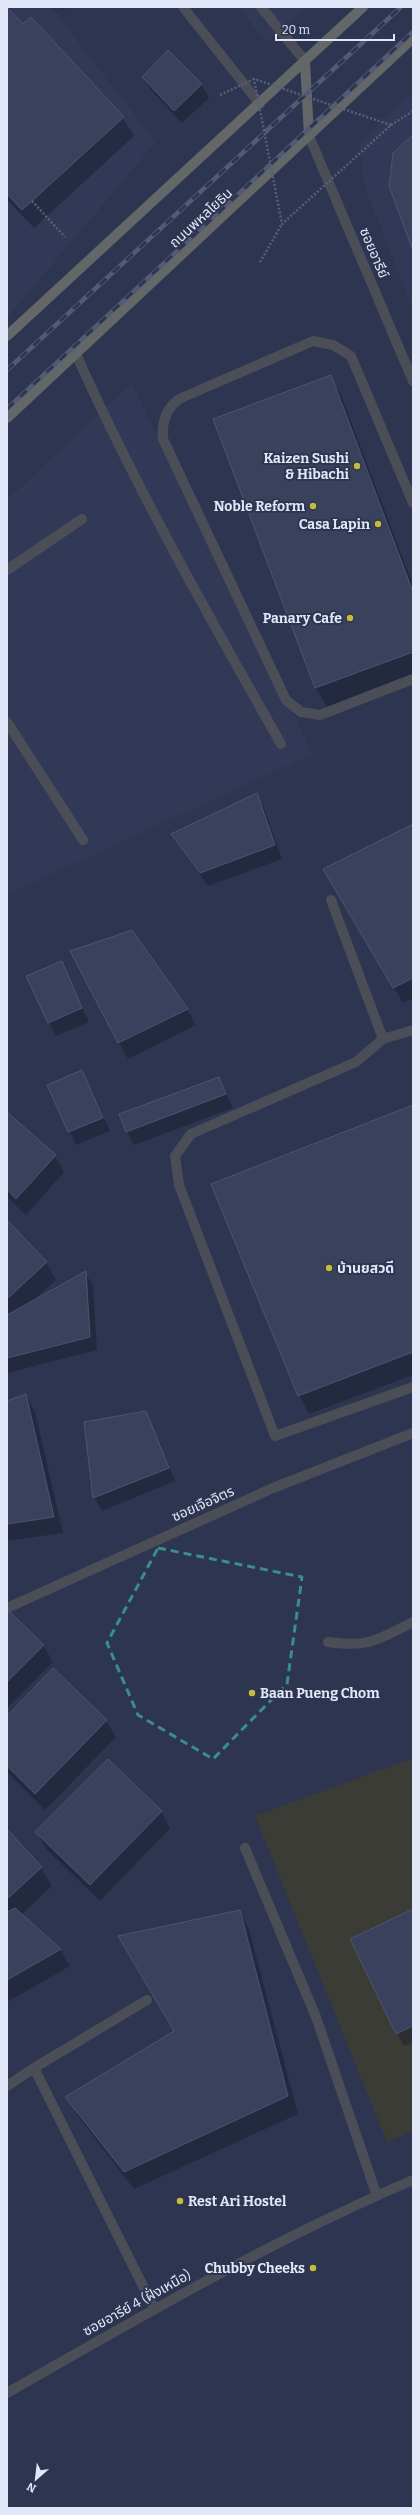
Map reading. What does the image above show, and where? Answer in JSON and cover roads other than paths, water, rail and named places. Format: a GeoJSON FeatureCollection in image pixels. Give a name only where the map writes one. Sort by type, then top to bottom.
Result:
{"type":"FeatureCollection","features":[{"type":"Feature","properties":{"kind":"main road"},"geometry":{"type":"LineString","coordinates":[[7,336],[260,104],[363,7]]}},
{"type":"Feature","properties":{"kind":"main road","name":"ถนนพหลโยธิน"},"geometry":{"type":"LineString","coordinates":[[7,418],[413,38]]}},
{"type":"Feature","properties":{"kind":"main road"},"geometry":{"type":"LineString","coordinates":[[305,61],[309,136]]}},
{"type":"Feature","properties":{"kind":"street"},"geometry":{"type":"LineString","coordinates":[[183,7],[260,104]]}},
{"type":"Feature","properties":{"kind":"street"},"geometry":{"type":"LineString","coordinates":[[261,7],[305,61]]}},
{"type":"Feature","properties":{"kind":"street","name":"ซอยอารีย์"},"geometry":{"type":"LineString","coordinates":[[309,136],[413,381]]}},
{"type":"Feature","properties":{"kind":"street"},"geometry":{"type":"LineString","coordinates":[[413,503],[351,356],[333,345],[313,341],[179,399],[165,416],[162,427],[163,439],[286,700],[301,712],[320,715],[413,679]]}},
{"type":"Feature","properties":{"kind":"street"},"geometry":{"type":"LineString","coordinates":[[76,354],[94,394],[202,604],[281,744]]}},
{"type":"Feature","properties":{"kind":"street"},"geometry":{"type":"LineString","coordinates":[[7,570],[82,519]]}},
{"type":"Feature","properties":{"kind":"street"},"geometry":{"type":"LineString","coordinates":[[7,722],[83,840]]}},
{"type":"Feature","properties":{"kind":"street"},"geometry":{"type":"LineString","coordinates":[[331,900],[383,1039]]}},
{"type":"Feature","properties":{"kind":"street"},"geometry":{"type":"LineString","coordinates":[[413,1030],[383,1039],[356,1062],[190,1134],[175,1156],[179,1186],[275,1436],[413,1387]]}},
{"type":"Feature","properties":{"kind":"street","name":"ซอยเจือจิตร"},"geometry":{"type":"LineString","coordinates":[[7,1608],[272,1488],[413,1433]]}},
{"type":"Feature","properties":{"kind":"street"},"geometry":{"type":"LineString","coordinates":[[328,1642],[350,1645],[371,1643],[413,1622]]}},
{"type":"Feature","properties":{"kind":"street"},"geometry":{"type":"LineString","coordinates":[[245,1848],[316,2017],[377,2196]]}},
{"type":"Feature","properties":{"kind":"street"},"geometry":{"type":"LineString","coordinates":[[7,2086],[34,2068],[147,2000]]}},
{"type":"Feature","properties":{"kind":"street"},"geometry":{"type":"LineString","coordinates":[[34,2068],[154,2308]]}},
{"type":"Feature","properties":{"kind":"street","name":"ซอยอารีย์ 4 (ฝั่งเหนือ)"},"geometry":{"type":"LineString","coordinates":[[7,2393],[154,2308],[252,2256],[413,2180]]}},
{"type":"Feature","properties":{"kind":"railway"},"geometry":{"type":"LineString","coordinates":[[7,370],[401,7]]}},
{"type":"Feature","properties":{"kind":"railway"},"geometry":{"type":"LineString","coordinates":[[7,409],[413,32]]}},
{"type":"Feature","properties":{"kind":"place","name":"Kaizen Sushi & Hibachi"},"geometry":{"type":"Point","coordinates":[357,466]}},
{"type":"Feature","properties":{"kind":"place","name":"Noble Reform"},"geometry":{"type":"Point","coordinates":[313,506]}},
{"type":"Feature","properties":{"kind":"place","name":"Casa Lapin"},"geometry":{"type":"Point","coordinates":[378,524]}},
{"type":"Feature","properties":{"kind":"place","name":"Panary Cafe"},"geometry":{"type":"Point","coordinates":[350,618]}},
{"type":"Feature","properties":{"kind":"place","name":"บ้านยสวดี"},"geometry":{"type":"Point","coordinates":[329,1268]}},
{"type":"Feature","properties":{"kind":"place","name":"Baan Pueng Chom"},"geometry":{"type":"Point","coordinates":[252,1693]}},
{"type":"Feature","properties":{"kind":"place","name":"Rest Ari Hostel"},"geometry":{"type":"Point","coordinates":[180,2201]}},
{"type":"Feature","properties":{"kind":"place","name":"Chubby Cheeks"},"geometry":{"type":"Point","coordinates":[313,2268]}}]}
